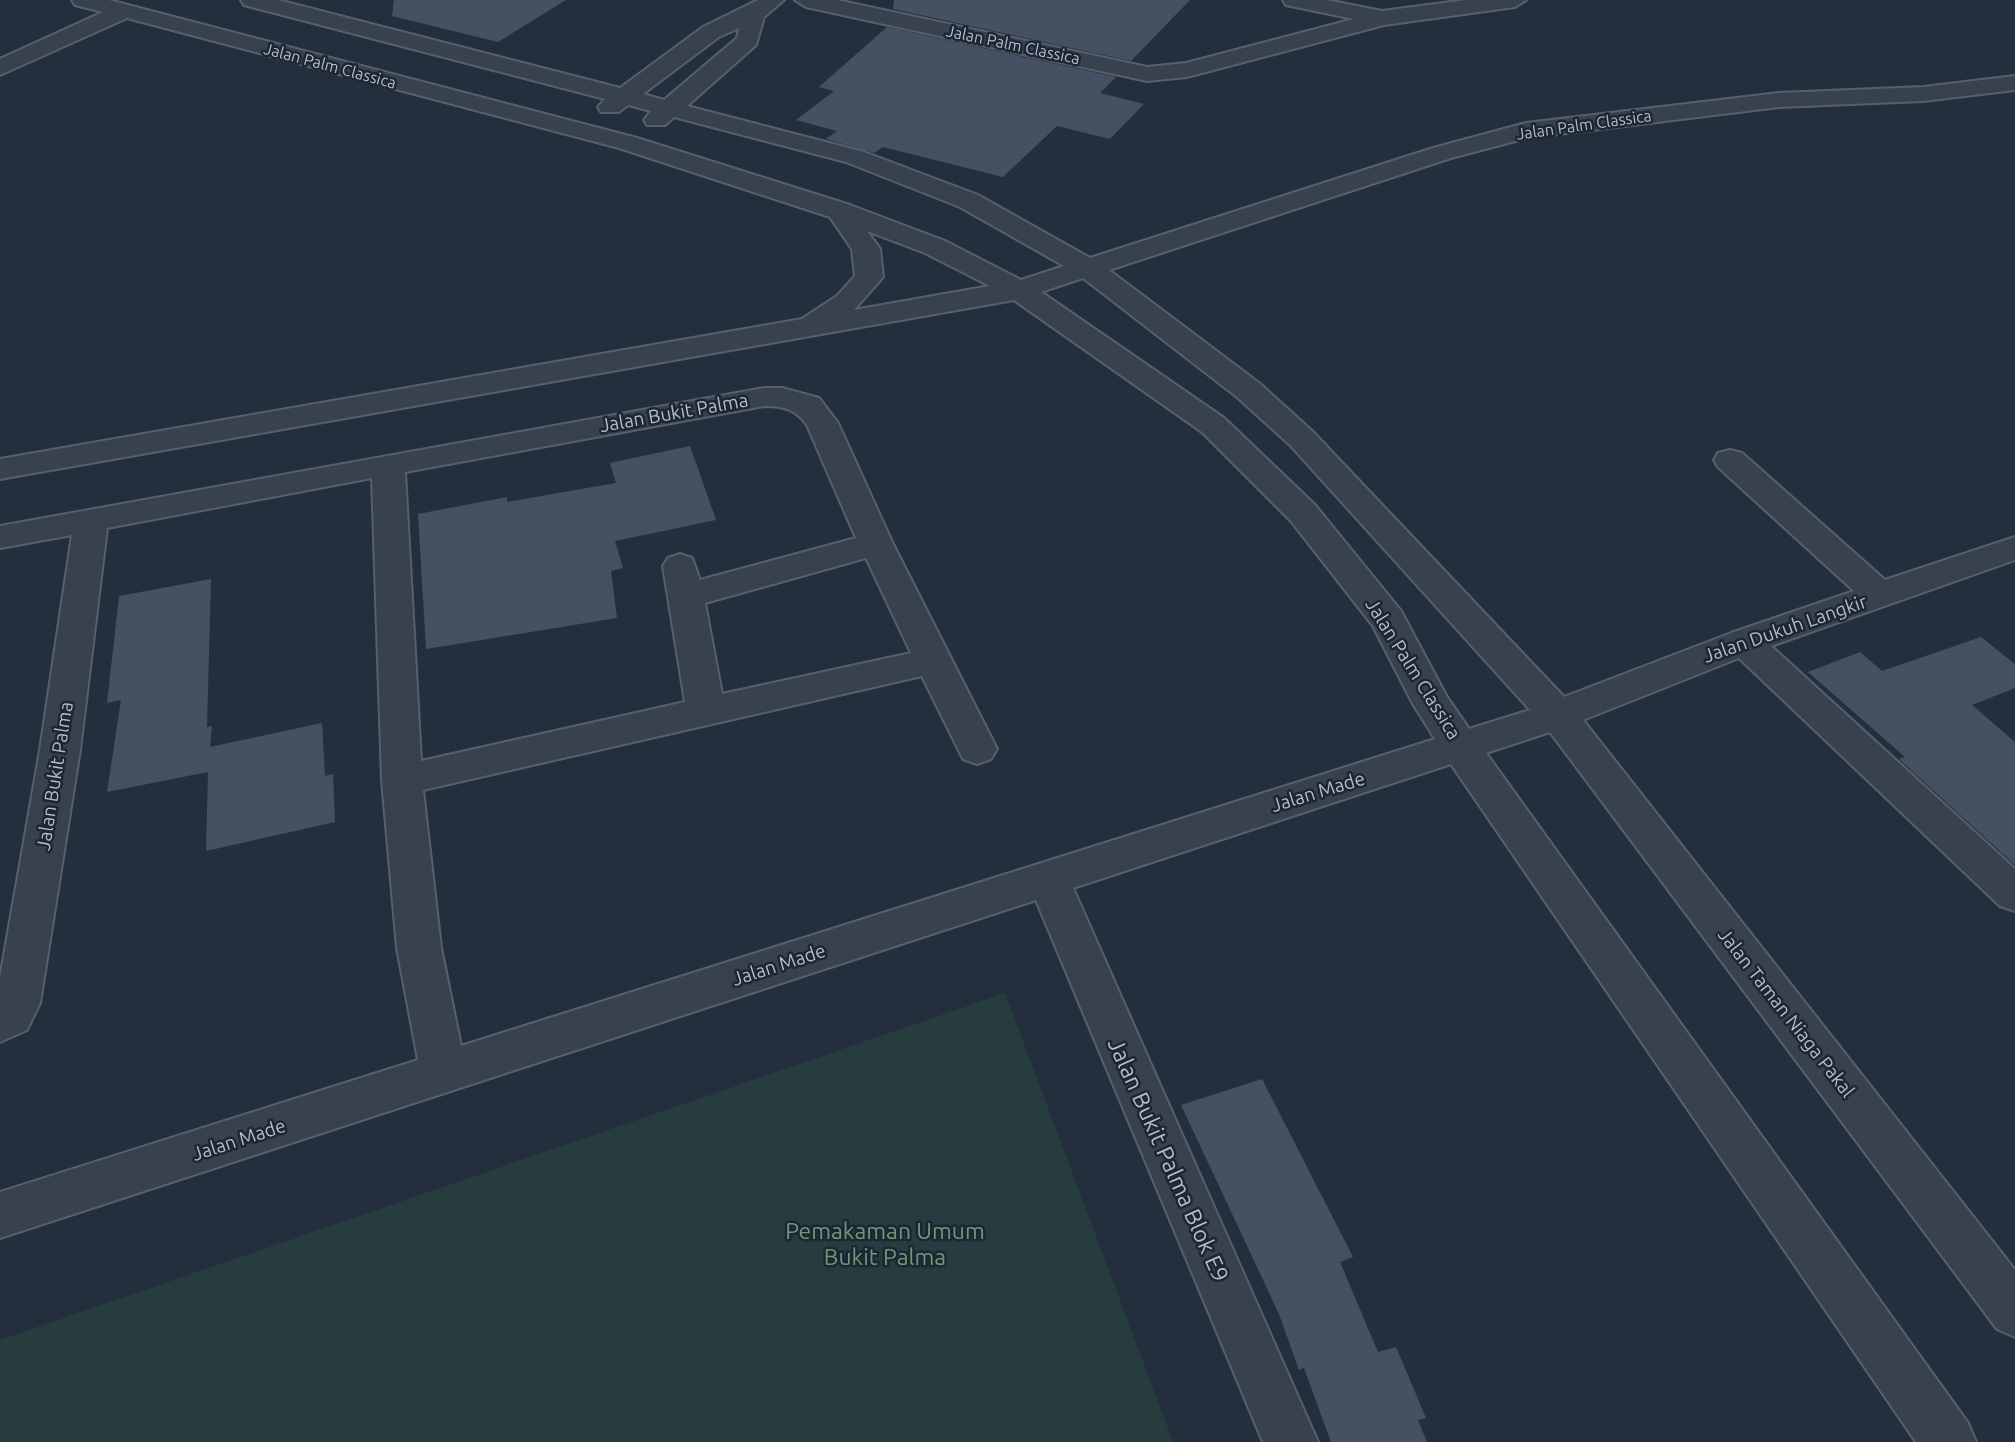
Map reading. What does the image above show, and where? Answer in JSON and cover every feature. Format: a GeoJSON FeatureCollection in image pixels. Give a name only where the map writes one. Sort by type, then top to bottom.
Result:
{"type":"FeatureCollection","features":[{"type":"Feature","properties":{"kind":"street"},"geometry":{"type":"LineString","coordinates":[[252,0],[855,157],[969,201],[1089,270],[1248,390],[1301,438],[1558,715]]}},
{"type":"Feature","properties":{"kind":"street"},"geometry":{"type":"LineString","coordinates":[[577,131],[711,32],[754,14],[773,0]]}},
{"type":"Feature","properties":{"kind":"street","name":"Jalan Palm Classica"},"geometry":{"type":"LineString","coordinates":[[806,0],[1147,74],[1187,70],[1383,18],[1516,0]]}},
{"type":"Feature","properties":{"kind":"street","name":"Jalan Palm Classica"},"geometry":{"type":"LineString","coordinates":[[1294,0],[1383,18]]}},
{"type":"Feature","properties":{"kind":"street"},"geometry":{"type":"LineString","coordinates":[[0,50],[103,5]]}},
{"type":"Feature","properties":{"kind":"street"},"geometry":{"type":"LineString","coordinates":[[0,68],[57,42],[103,5]]}},
{"type":"Feature","properties":{"kind":"street","name":"Jalan Palm Classica"},"geometry":{"type":"LineString","coordinates":[[103,5],[628,143],[840,211],[935,247],[1019,290],[1213,425],[1303,513],[1388,620],[1432,704],[1461,747],[1949,1442]]}},
{"type":"Feature","properties":{"kind":"street"},"geometry":{"type":"LineString","coordinates":[[628,143],[748,40],[754,14]]}},
{"type":"Feature","properties":{"kind":"street"},"geometry":{"type":"LineString","coordinates":[[35,34],[57,42]]}},
{"type":"Feature","properties":{"kind":"street","name":"Jalan Palm Classica"},"geometry":{"type":"LineString","coordinates":[[1019,290],[1089,270],[1441,153],[1526,131],[1779,100],[1923,94],[2015,83]]}},
{"type":"Feature","properties":{"kind":"street"},"geometry":{"type":"LineString","coordinates":[[807,327],[847,302],[869,277],[866,249],[840,211]]}},
{"type":"Feature","properties":{"kind":"street"},"geometry":{"type":"LineString","coordinates":[[0,469],[1019,290]]}},
{"type":"Feature","properties":{"kind":"street","name":"Jalan Bukit Palma"},"geometry":{"type":"LineString","coordinates":[[0,537],[685,410],[782,397],[808,405],[822,423],[876,544],[977,749]]}},
{"type":"Feature","properties":{"kind":"street"},"geometry":{"type":"LineString","coordinates":[[1730,460],[1881,596]]}},
{"type":"Feature","properties":{"kind":"street"},"geometry":{"type":"LineString","coordinates":[[388,467],[402,780],[419,947],[444,1075]]}},
{"type":"Feature","properties":{"kind":"street","name":"Jalan Bukit Palma"},"geometry":{"type":"LineString","coordinates":[[0,1022],[11,1016],[18,1003],[60,750],[90,520]]}},
{"type":"Feature","properties":{"kind":"street"},"geometry":{"type":"LineString","coordinates":[[706,711],[683,581],[876,544]]}},
{"type":"Feature","properties":{"kind":"street","name":"Jalan Dukuh Langkir"},"geometry":{"type":"LineString","coordinates":[[1558,715],[1744,642],[2015,548]]}},
{"type":"Feature","properties":{"kind":"street"},"geometry":{"type":"LineString","coordinates":[[1744,642],[1934,822],[2015,894]]}},
{"type":"Feature","properties":{"kind":"street"},"geometry":{"type":"LineString","coordinates":[[402,780],[932,661]]}},
{"type":"Feature","properties":{"kind":"street","name":"Jalan Made"},"geometry":{"type":"LineString","coordinates":[[0,1216],[444,1075],[1047,877],[1558,715]]}},
{"type":"Feature","properties":{"kind":"street","name":"Jalan Taman Niaga Pakal"},"geometry":{"type":"LineString","coordinates":[[1558,715],[2015,1311]]}},
{"type":"Feature","properties":{"kind":"street","name":"Jalan Bukit Palma Blok E9"},"geometry":{"type":"LineString","coordinates":[[1047,877],[1291,1442]]}},
{"type":"Feature","properties":{"kind":"green space","name":"Pemakaman Umum Bukit Palma"},"geometry":{"type":"Polygon","coordinates":[[[1005,993],[1173,1442],[0,1442],[0,1340],[1005,993]]]}},
{"type":"Feature","properties":{"kind":"building"},"geometry":{"type":"Polygon","coordinates":[[[394,0],[566,0],[498,42],[392,16],[394,0]]]}},
{"type":"Feature","properties":{"kind":"building"},"geometry":{"type":"Polygon","coordinates":[[[894,0],[1190,0],[1131,61],[893,9],[894,0]]]}},
{"type":"Feature","properties":{"kind":"building"},"geometry":{"type":"Polygon","coordinates":[[[887,27],[1116,77],[1100,93],[1144,104],[1110,139],[1057,126],[1003,177],[883,147],[874,153],[826,139],[837,131],[796,120],[834,91],[819,87],[887,27]]]}},
{"type":"Feature","properties":{"kind":"building"},"geometry":{"type":"Polygon","coordinates":[[[690,446],[716,520],[615,541],[623,568],[611,571],[617,618],[426,649],[418,514],[507,497],[507,502],[616,483],[610,463],[690,446]]]}},
{"type":"Feature","properties":{"kind":"building"},"geometry":{"type":"Polygon","coordinates":[[[211,579],[207,727],[212,726],[210,747],[322,723],[325,776],[333,774],[335,822],[206,851],[208,772],[107,792],[121,700],[107,703],[119,596],[211,579]]]}},
{"type":"Feature","properties":{"kind":"building"},"geometry":{"type":"Polygon","coordinates":[[[1981,637],[2015,664],[2015,688],[1972,705],[2015,742],[2015,865],[1899,759],[1905,757],[1808,672],[1860,652],[1882,671],[1981,637]]]}},
{"type":"Feature","properties":{"kind":"building"},"geometry":{"type":"Polygon","coordinates":[[[1262,1079],[1353,1257],[1340,1262],[1378,1352],[1396,1347],[1426,1418],[1418,1420],[1427,1442],[1331,1442],[1304,1368],[1299,1370],[1279,1314],[1181,1105],[1262,1079]]]}}]}
